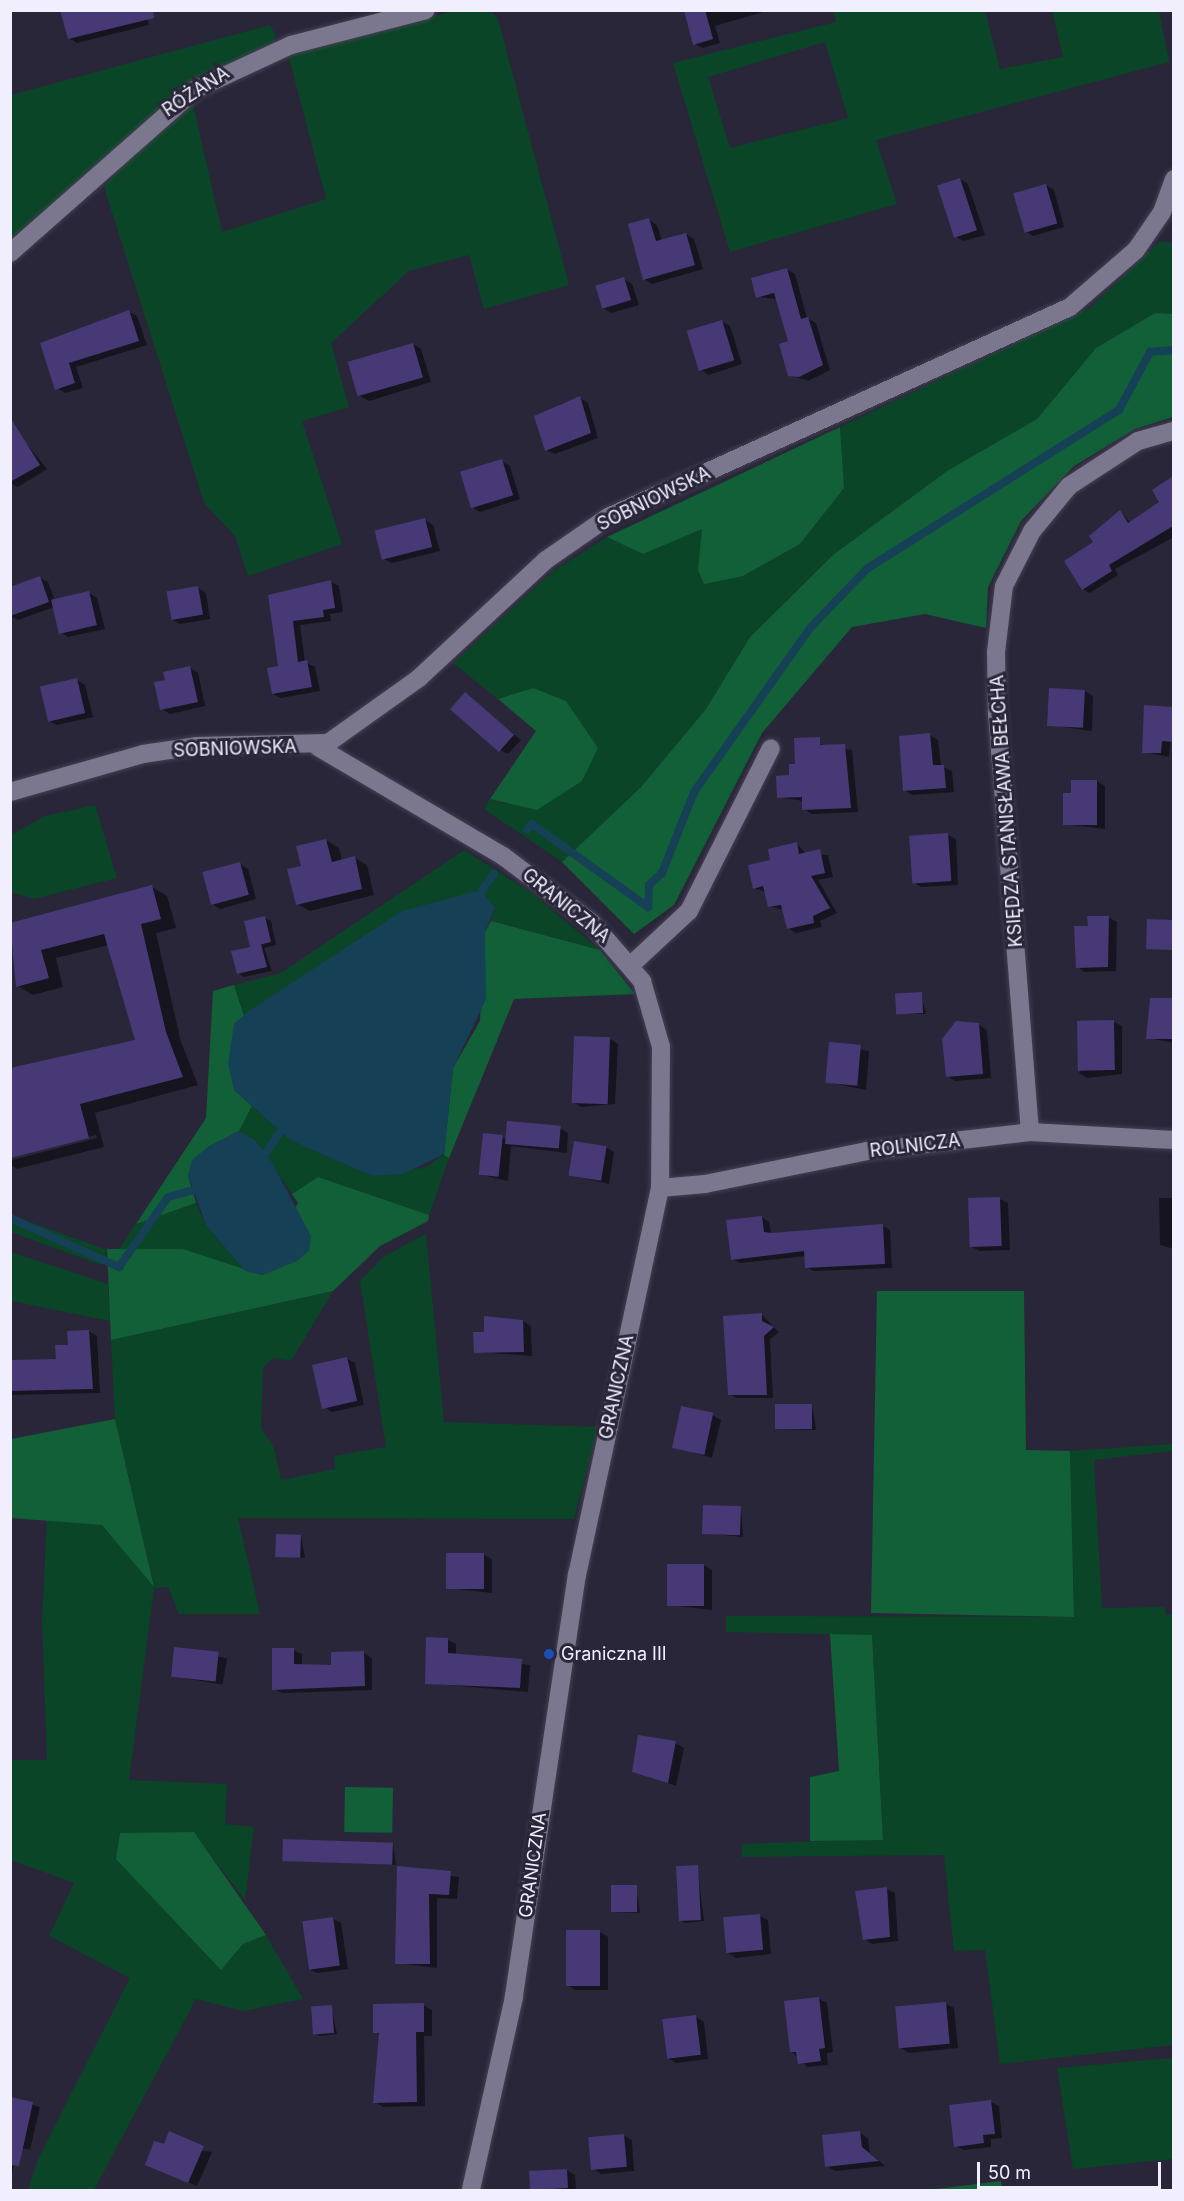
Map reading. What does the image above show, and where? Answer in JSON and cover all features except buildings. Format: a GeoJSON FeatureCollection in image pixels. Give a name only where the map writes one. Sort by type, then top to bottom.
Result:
{"type":"FeatureCollection","features":[{"type":"Feature","properties":{"kind":"street","name":"RÓŻANA"},"geometry":{"type":"LineString","coordinates":[[10,253],[196,89],[291,45],[426,10]]}},
{"type":"Feature","properties":{"kind":"street","name":"SOBNIOWSKA"},"geometry":{"type":"LineString","coordinates":[[10,792],[143,754],[197,746],[318,747],[419,678],[546,560],[608,518],[1070,307],[1136,250],[1162,212],[1173,179]]}},
{"type":"Feature","properties":{"kind":"street","name":"KSIĘDZA STANISŁAWA BEŁCHA"},"geometry":{"type":"LineString","coordinates":[[1030,1132],[997,715],[996,652],[1004,586],[1032,531],[1069,486],[1138,441],[1173,431]]}},
{"type":"Feature","properties":{"kind":"street","name":"GRANICZNA"},"geometry":{"type":"LineString","coordinates":[[318,747],[503,856],[592,923],[631,965],[650,998],[661,1047],[660,1188],[577,1574],[514,1997],[471,2190]]}},
{"type":"Feature","properties":{"kind":"street"},"geometry":{"type":"LineString","coordinates":[[631,965],[689,911],[771,748]]}},
{"type":"Feature","properties":{"kind":"street","name":"ROLNICZA"},"geometry":{"type":"LineString","coordinates":[[660,1188],[867,1151],[1030,1132],[1173,1140]]}},
{"type":"Feature","properties":{"kind":"green space"},"geometry":{"type":"Polygon","coordinates":[[[833,10],[985,11],[1000,69],[1063,57],[1052,11],[1159,11],[1169,62],[876,140],[897,204],[730,252],[673,63],[836,22],[833,10]],[[825,42],[708,77],[730,148],[848,118],[825,42]]]}},
{"type":"Feature","properties":{"kind":"green space"},"geometry":{"type":"Polygon","coordinates":[[[454,11],[490,11],[498,19],[569,285],[484,309],[469,255],[409,271],[331,343],[349,407],[302,421],[342,544],[248,576],[235,536],[204,503],[104,187],[156,129],[192,100],[222,232],[326,199],[288,54],[454,11]]]}},
{"type":"Feature","properties":{"kind":"green space"},"geometry":{"type":"Polygon","coordinates":[[[270,25],[276,37],[270,47],[197,78],[11,240],[11,95],[270,25]]]}},
{"type":"Feature","properties":{"kind":"green space"},"geometry":{"type":"Polygon","coordinates":[[[1160,241],[1173,243],[1173,314],[1155,313],[1096,348],[1037,419],[947,471],[833,555],[750,637],[706,709],[641,787],[562,862],[484,809],[490,799],[506,804],[582,781],[533,688],[498,699],[453,663],[553,571],[607,537],[643,554],[703,528],[698,570],[743,576],[800,544],[843,488],[840,427],[1091,307],[1160,241]]]}},
{"type":"Feature","properties":{"kind":"green space"},"geometry":{"type":"Polygon","coordinates":[[[1155,313],[1173,314],[1173,417],[1135,429],[1074,466],[1021,521],[988,587],[986,628],[925,614],[852,627],[762,733],[674,905],[634,934],[562,862],[641,787],[706,709],[750,637],[833,555],[947,471],[1037,419],[1096,348],[1155,313]]]}},
{"type":"Feature","properties":{"kind":"green space"},"geometry":{"type":"Polygon","coordinates":[[[840,427],[844,488],[800,544],[743,576],[704,584],[698,570],[702,529],[643,554],[607,537],[840,427]]]}},
{"type":"Feature","properties":{"kind":"green space"},"geometry":{"type":"Polygon","coordinates":[[[533,688],[566,701],[598,748],[582,781],[537,810],[490,799],[536,731],[498,699],[533,688]]]}},
{"type":"Feature","properties":{"kind":"green space"},"geometry":{"type":"Polygon","coordinates":[[[95,805],[117,878],[34,899],[11,892],[11,835],[45,816],[95,805]]]}},
{"type":"Feature","properties":{"kind":"green space"},"geometry":{"type":"Polygon","coordinates":[[[464,850],[533,894],[600,950],[491,921],[495,908],[322,968],[244,1016],[234,985],[281,973],[464,850]]]}},
{"type":"Feature","properties":{"kind":"green space"},"geometry":{"type":"Polygon","coordinates":[[[491,921],[600,950],[635,994],[514,999],[449,1158],[444,1155],[453,1068],[480,1021],[485,932],[491,921]]]}},
{"type":"Feature","properties":{"kind":"green space"},"geometry":{"type":"Polygon","coordinates":[[[234,985],[244,1016],[234,1024],[234,1090],[252,1106],[239,1131],[208,1147],[188,1175],[196,1203],[136,1224],[206,1118],[213,991],[234,985]]]}},
{"type":"Feature","properties":{"kind":"green space"},"geometry":{"type":"Polygon","coordinates":[[[252,1106],[290,1140],[372,1176],[427,1167],[444,1154],[449,1158],[429,1215],[318,1177],[292,1194],[255,1141],[239,1131],[252,1106]]]}},
{"type":"Feature","properties":{"kind":"green space"},"geometry":{"type":"Polygon","coordinates":[[[318,1177],[429,1215],[428,1221],[380,1246],[333,1291],[111,1340],[107,1249],[183,1249],[262,1275],[298,1203],[292,1194],[318,1177]]]}},
{"type":"Feature","properties":{"kind":"green space"},"geometry":{"type":"Polygon","coordinates":[[[196,1203],[206,1225],[245,1271],[183,1249],[117,1253],[135,1224],[196,1203]]]}},
{"type":"Feature","properties":{"kind":"green space"},"geometry":{"type":"Polygon","coordinates":[[[11,1215],[107,1250],[101,1265],[10,1232],[11,1215]]]}},
{"type":"Feature","properties":{"kind":"green space"},"geometry":{"type":"Polygon","coordinates":[[[426,1234],[444,1422],[598,1427],[574,1519],[238,1518],[260,1614],[179,1614],[168,1587],[154,1588],[129,1780],[227,1784],[225,1824],[254,1827],[245,1900],[193,1832],[221,1970],[243,1944],[266,1935],[303,1999],[243,2011],[196,1999],[94,2190],[28,2190],[39,2157],[130,1978],[49,1936],[74,1883],[11,1860],[11,1760],[47,1760],[42,1621],[47,1517],[102,1525],[154,1586],[115,1419],[111,1340],[333,1291],[291,1361],[273,1358],[263,1367],[261,1428],[274,1448],[281,1480],[335,1469],[334,1456],[386,1447],[360,1281],[383,1257],[426,1234]]]}},
{"type":"Feature","properties":{"kind":"green space"},"geometry":{"type":"Polygon","coordinates":[[[11,1252],[108,1284],[110,1321],[11,1301],[11,1252]]]}},
{"type":"Feature","properties":{"kind":"green space"},"geometry":{"type":"Polygon","coordinates":[[[877,1291],[1024,1291],[1026,1450],[1070,1451],[1074,1617],[871,1613],[877,1291]]]}},
{"type":"Feature","properties":{"kind":"green space"},"geometry":{"type":"Polygon","coordinates":[[[115,1419],[154,1587],[102,1525],[11,1518],[11,1439],[115,1419]]]}},
{"type":"Feature","properties":{"kind":"green space"},"geometry":{"type":"Polygon","coordinates":[[[1173,1444],[1173,1451],[1094,1460],[1102,1608],[1165,1607],[1166,1615],[1173,1614],[1173,2045],[1000,2064],[985,1950],[954,1951],[944,1855],[742,1857],[742,1844],[883,1839],[872,1635],[726,1632],[726,1616],[1074,1617],[1070,1451],[1173,1444]]]}},
{"type":"Feature","properties":{"kind":"green space"},"geometry":{"type":"Polygon","coordinates":[[[830,1634],[872,1635],[883,1840],[810,1841],[810,1777],[839,1771],[830,1634]]]}},
{"type":"Feature","properties":{"kind":"green space"},"geometry":{"type":"Polygon","coordinates":[[[345,1787],[393,1788],[392,1833],[344,1832],[345,1787]]]}},
{"type":"Feature","properties":{"kind":"green space"},"geometry":{"type":"Polygon","coordinates":[[[194,1832],[266,1935],[243,1944],[221,1970],[116,1859],[120,1833],[194,1832]]]}},
{"type":"Feature","properties":{"kind":"green space"},"geometry":{"type":"Polygon","coordinates":[[[1173,2058],[1173,2159],[1073,2169],[1057,2068],[1173,2058]]]}},
{"type":"Feature","properties":{"kind":"green space"},"geometry":{"type":"Polygon","coordinates":[[[1001,2181],[1002,2190],[922,2190],[944,2188],[1001,2181]]]}},
{"type":"Feature","properties":{"kind":"water"},"geometry":{"type":"Polygon","coordinates":[[[481,890],[495,908],[485,932],[486,999],[453,1068],[444,1154],[403,1174],[372,1176],[290,1140],[234,1090],[228,1063],[234,1024],[250,1010],[402,911],[481,890]]]}},
{"type":"Feature","properties":{"kind":"water"},"geometry":{"type":"Polygon","coordinates":[[[239,1131],[255,1140],[271,1161],[311,1236],[309,1251],[297,1261],[263,1275],[245,1271],[206,1225],[188,1175],[192,1160],[208,1147],[239,1131]]]}},
{"type":"Feature","properties":{"kind":"waterway"},"geometry":{"type":"LineString","coordinates":[[527,830],[532,824],[648,907],[649,885],[662,873],[694,792],[810,628],[868,568],[1119,410],[1150,352],[1174,350]]}},
{"type":"Feature","properties":{"kind":"waterway"},"geometry":{"type":"LineString","coordinates":[[477,897],[494,874]]}},
{"type":"Feature","properties":{"kind":"waterway"},"geometry":{"type":"LineString","coordinates":[[261,1160],[286,1123]]}},
{"type":"Feature","properties":{"kind":"waterway"},"geometry":{"type":"LineString","coordinates":[[10,1218],[119,1267],[168,1197],[201,1188]]}},
{"type":"Feature","properties":{"kind":"place","name":"Graniczna III"},"geometry":{"type":"Point","coordinates":[549,1654]}}]}
